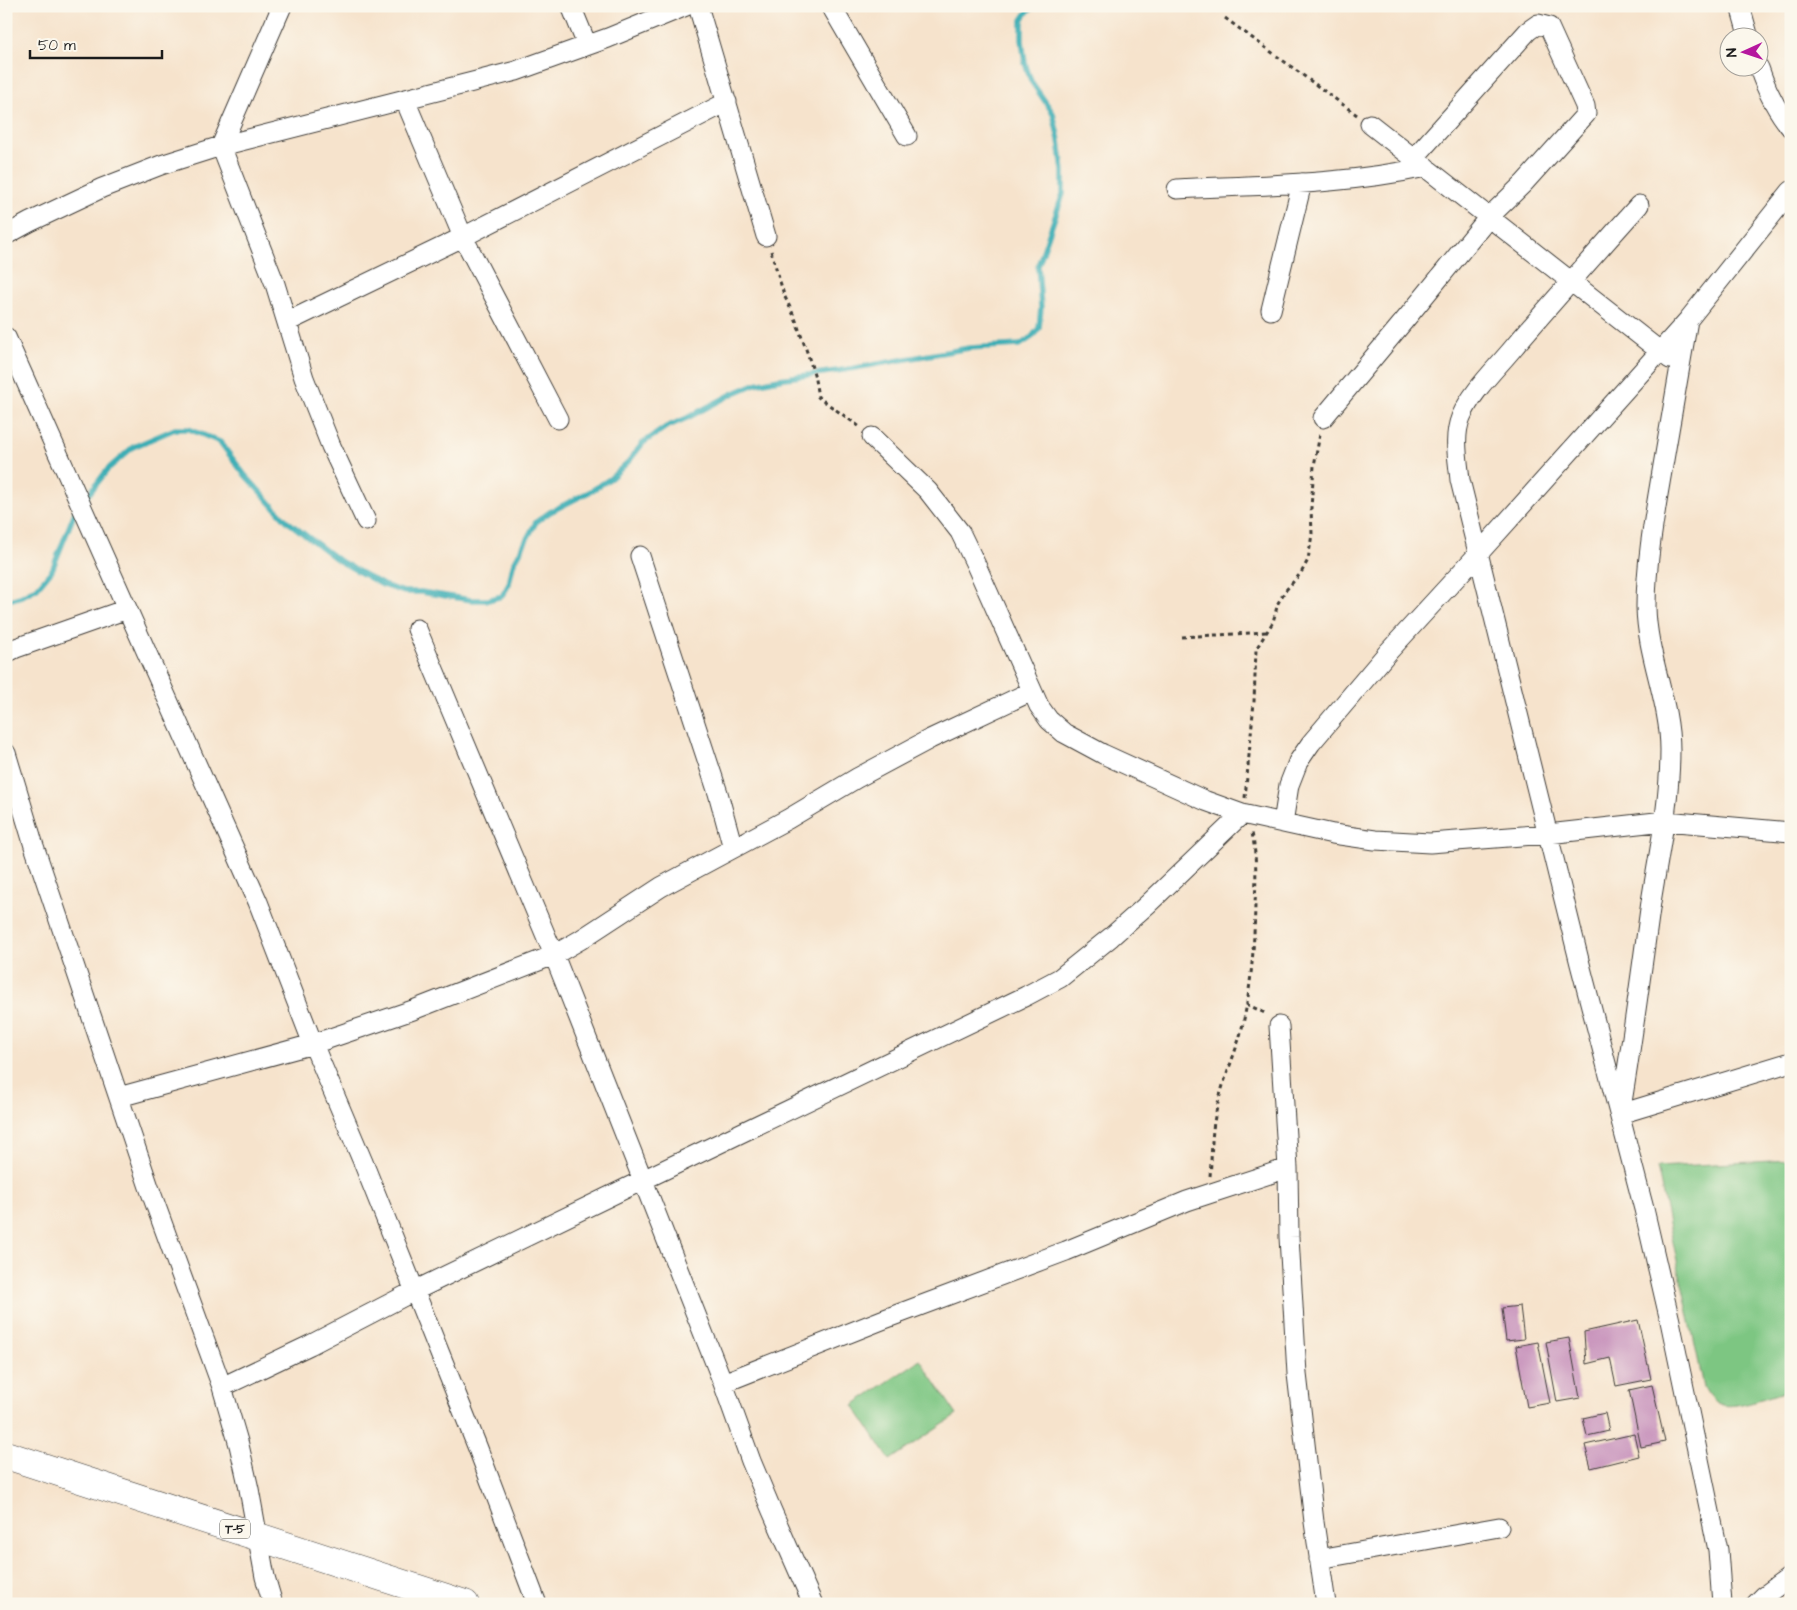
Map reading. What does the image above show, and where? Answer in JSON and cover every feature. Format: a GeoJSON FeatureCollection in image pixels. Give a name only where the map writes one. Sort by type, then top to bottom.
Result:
{"type":"FeatureCollection","features":[{"type":"Feature","properties":{"kind":"main road","name":"T-5"},"geometry":{"type":"LineString","coordinates":[[6,1455],[465,1604]]}},
{"type":"Feature","properties":{"kind":"street"},"geometry":{"type":"LineString","coordinates":[[282,6],[221,146],[275,284],[304,378],[366,521]]}},
{"type":"Feature","properties":{"kind":"street"},"geometry":{"type":"LineString","coordinates":[[570,6],[588,45]]}},
{"type":"Feature","properties":{"kind":"street"},"geometry":{"type":"LineString","coordinates":[[6,235],[102,188],[161,165],[221,146],[516,71],[686,6]]}},
{"type":"Feature","properties":{"kind":"street"},"geometry":{"type":"LineString","coordinates":[[698,6],[766,236]]}},
{"type":"Feature","properties":{"kind":"street"},"geometry":{"type":"LineString","coordinates":[[831,6],[907,136]]}},
{"type":"Feature","properties":{"kind":"street"},"geometry":{"type":"LineString","coordinates":[[1740,6],[1746,28]]}},
{"type":"Feature","properties":{"kind":"street"},"geometry":{"type":"LineString","coordinates":[[1178,189],[1302,183],[1390,175],[1420,163],[1528,30],[1538,24],[1550,26],[1585,106],[1586,114],[1524,183],[1488,217],[1323,418]]}},
{"type":"Feature","properties":{"kind":"street"},"geometry":{"type":"LineString","coordinates":[[1762,78],[1780,116],[1791,128]]}},
{"type":"Feature","properties":{"kind":"street"},"geometry":{"type":"LineString","coordinates":[[405,100],[463,237],[558,419]]}},
{"type":"Feature","properties":{"kind":"street"},"geometry":{"type":"LineString","coordinates":[[287,322],[463,237],[727,102]]}},
{"type":"Feature","properties":{"kind":"street"},"geometry":{"type":"LineString","coordinates":[[1370,124],[1680,367]]}},
{"type":"Feature","properties":{"kind":"street"},"geometry":{"type":"LineString","coordinates":[[1271,310],[1302,183]]}},
{"type":"Feature","properties":{"kind":"street"},"geometry":{"type":"LineString","coordinates":[[1283,822],[1289,785],[1298,762],[1311,743],[1389,651],[1688,320],[1791,191]]}},
{"type":"Feature","properties":{"kind":"street"},"geometry":{"type":"LineString","coordinates":[[1639,204],[1570,281],[1475,394],[1461,416],[1456,434],[1460,480],[1580,964],[1644,1209],[1670,1320],[1718,1550],[1722,1604]]}},
{"type":"Feature","properties":{"kind":"street"},"geometry":{"type":"LineString","coordinates":[[1620,1114],[1665,822],[1670,749],[1667,718],[1649,641],[1646,608],[1651,537],[1688,320]]}},
{"type":"Feature","properties":{"kind":"street"},"geometry":{"type":"LineString","coordinates":[[6,337],[258,902],[313,1044],[477,1446],[537,1604]]}},
{"type":"Feature","properties":{"kind":"street"},"geometry":{"type":"LineString","coordinates":[[872,437],[928,491],[960,532],[1039,706],[1049,720],[1064,733],[1103,754],[1206,801],[1242,814],[1333,834],[1375,840],[1430,842],[1548,834],[1665,822],[1791,832]]}},
{"type":"Feature","properties":{"kind":"street"},"geometry":{"type":"LineString","coordinates":[[640,556],[701,740],[733,848]]}},
{"type":"Feature","properties":{"kind":"street"},"geometry":{"type":"LineString","coordinates":[[6,653],[127,608]]}},
{"type":"Feature","properties":{"kind":"street"},"geometry":{"type":"LineString","coordinates":[[417,629],[554,954],[772,1512],[813,1604]]}},
{"type":"Feature","properties":{"kind":"street"},"geometry":{"type":"LineString","coordinates":[[119,1097],[313,1044],[413,1010],[554,954],[580,940],[661,887],[930,739],[1032,691]]}},
{"type":"Feature","properties":{"kind":"street"},"geometry":{"type":"LineString","coordinates":[[6,753],[37,854],[149,1186],[222,1387],[247,1480],[265,1577],[273,1604]]}},
{"type":"Feature","properties":{"kind":"street"},"geometry":{"type":"LineString","coordinates":[[222,1387],[310,1345],[414,1291],[1060,978],[1140,911],[1242,814]]}},
{"type":"Feature","properties":{"kind":"street"},"geometry":{"type":"LineString","coordinates":[[1279,1026],[1288,1168],[1289,1237],[1297,1374],[1307,1469],[1326,1604]]}},
{"type":"Feature","properties":{"kind":"street"},"geometry":{"type":"LineString","coordinates":[[1620,1114],[1791,1062]]}},
{"type":"Feature","properties":{"kind":"street"},"geometry":{"type":"LineString","coordinates":[[723,1383],[882,1320],[1066,1251],[1187,1201],[1288,1168]]}},
{"type":"Feature","properties":{"kind":"street"},"geometry":{"type":"LineString","coordinates":[[1319,1559],[1499,1527]]}},
{"type":"Feature","properties":{"kind":"street"},"geometry":{"type":"LineString","coordinates":[[1756,1604],[1791,1576]]}},
{"type":"Feature","properties":{"kind":"path"},"geometry":{"type":"LineString","coordinates":[[1225,18],[1370,124]]}},
{"type":"Feature","properties":{"kind":"path"},"geometry":{"type":"LineString","coordinates":[[766,236],[784,295],[795,318],[807,352],[814,374],[818,397],[844,414],[872,437]]}},
{"type":"Feature","properties":{"kind":"path"},"geometry":{"type":"LineString","coordinates":[[1208,1194],[1215,1114],[1222,1087],[1240,1036],[1249,993],[1254,942],[1255,846],[1252,832],[1242,814],[1250,751],[1256,649],[1273,622],[1278,603],[1301,573],[1308,560],[1312,534],[1311,508],[1314,466],[1323,418]]}},
{"type":"Feature","properties":{"kind":"path"},"geometry":{"type":"LineString","coordinates":[[1182,637],[1268,632]]}},
{"type":"Feature","properties":{"kind":"green space"},"geometry":{"type":"Polygon","coordinates":[[[1791,1160],[1791,1389],[1747,1403],[1729,1406],[1719,1404],[1709,1396],[1704,1387],[1657,1167],[1791,1160]]]}},
{"type":"Feature","properties":{"kind":"green space"},"geometry":{"type":"Polygon","coordinates":[[[920,1360],[957,1415],[890,1460],[853,1405],[920,1360]]]}},
{"type":"Feature","properties":{"kind":"building"},"geometry":{"type":"Polygon","coordinates":[[[1520,1306],[1524,1339],[1506,1341],[1502,1308],[1520,1306]]]}},
{"type":"Feature","properties":{"kind":"building"},"geometry":{"type":"Polygon","coordinates":[[[1638,1320],[1651,1379],[1616,1386],[1610,1358],[1586,1364],[1584,1332],[1638,1320]]]}},
{"type":"Feature","properties":{"kind":"building"},"geometry":{"type":"Polygon","coordinates":[[[1569,1338],[1580,1398],[1557,1402],[1546,1342],[1569,1338]]]}},
{"type":"Feature","properties":{"kind":"building"},"geometry":{"type":"Polygon","coordinates":[[[1538,1342],[1550,1403],[1527,1407],[1516,1346],[1538,1342]]]}},
{"type":"Feature","properties":{"kind":"building"},"geometry":{"type":"Polygon","coordinates":[[[1652,1385],[1665,1442],[1641,1447],[1629,1390],[1652,1385]]]}},
{"type":"Feature","properties":{"kind":"building"},"geometry":{"type":"Polygon","coordinates":[[[1605,1413],[1609,1431],[1587,1436],[1583,1418],[1605,1413]]]}},
{"type":"Feature","properties":{"kind":"building"},"geometry":{"type":"Polygon","coordinates":[[[1634,1434],[1639,1456],[1591,1468],[1585,1445],[1634,1434]]]}},
{"type":"Feature","properties":{"kind":"waterway"},"geometry":{"type":"LineString","coordinates":[[6,601],[22,596],[37,588],[52,570],[75,512],[108,469],[133,447],[175,429],[189,429],[220,442],[244,474],[287,521],[338,560],[383,585],[404,592],[421,592],[471,600],[488,600],[502,596],[509,584],[513,565],[536,522],[550,512],[591,491],[611,478],[629,461],[643,443],[666,427],[734,393],[755,384],[779,379],[844,370],[969,348],[1020,345],[1032,337],[1039,328],[1041,308],[1038,266],[1063,194],[1063,171],[1053,113],[1031,81],[1025,63],[1022,20],[1028,11],[1035,6]]}}]}
